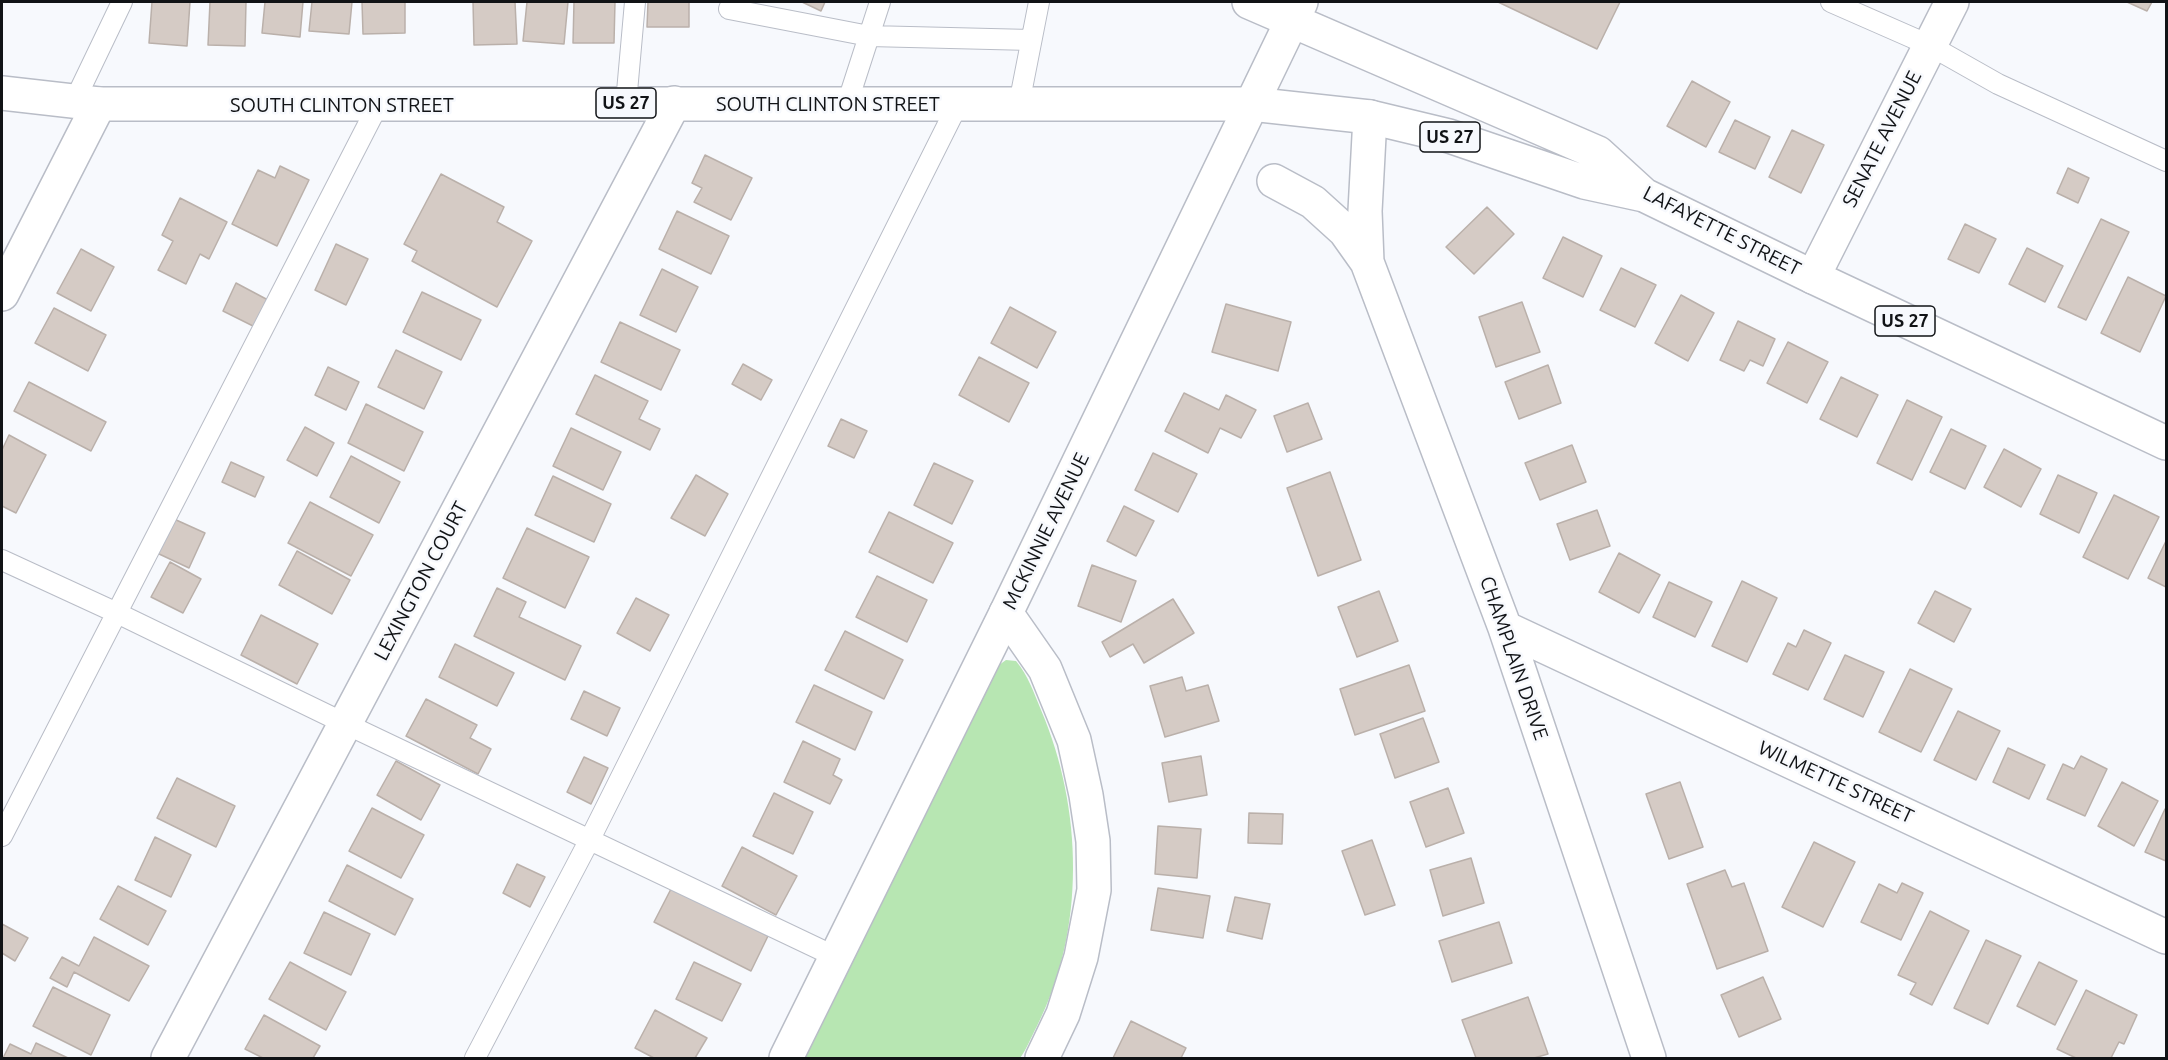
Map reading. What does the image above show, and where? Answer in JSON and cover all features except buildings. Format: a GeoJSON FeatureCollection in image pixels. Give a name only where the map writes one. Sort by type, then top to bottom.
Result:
{"type":"FeatureCollection","features":[{"type":"Feature","properties":{"kind":"main road","name":"LAFAYETTE STREET"},"geometry":{"type":"LineString","coordinates":[[1249,2],[1296,11],[1598,153],[1644,195],[1813,278],[2166,443]]}},
{"type":"Feature","properties":{"kind":"main road","name":"SENATE AVENUE"},"geometry":{"type":"LineString","coordinates":[[1813,278],[1952,2]]}},
{"type":"Feature","properties":{"kind":"main road","name":"MCKINNIE AVENUE"},"geometry":{"type":"LineString","coordinates":[[786,1059],[1006,613],[1296,11]]}},
{"type":"Feature","properties":{"kind":"main road","name":"SOUTH CLINTON STREET"},"geometry":{"type":"LineString","coordinates":[[2,93],[87,103],[1251,104],[1370,117],[1449,136],[1584,182],[1644,195]]}},
{"type":"Feature","properties":{"kind":"main road"},"geometry":{"type":"LineString","coordinates":[[2,294],[87,103]]}},
{"type":"Feature","properties":{"kind":"main road","name":"LEXINGTON COURT"},"geometry":{"type":"LineString","coordinates":[[168,1059],[674,103]]}},
{"type":"Feature","properties":{"kind":"main road","name":"CHAMPLAIN DRIVE"},"geometry":{"type":"LineString","coordinates":[[1367,262],[1365,211],[1370,117]]}},
{"type":"Feature","properties":{"kind":"main road","name":"CHAMPLAIN DRIVE"},"geometry":{"type":"LineString","coordinates":[[1274,181],[1313,202],[1345,231],[1367,262],[1505,628],[1649,1059]]}},
{"type":"Feature","properties":{"kind":"main road"},"geometry":{"type":"LineString","coordinates":[[1006,613],[1045,669],[1074,740],[1093,842],[1094,890],[1082,957],[1063,1014],[1042,1059]]}},
{"type":"Feature","properties":{"kind":"main road","name":"WILMETTE STREET"},"geometry":{"type":"LineString","coordinates":[[1505,628],[2166,937]]}},
{"type":"Feature","properties":{"kind":"lane"},"geometry":{"type":"LineString","coordinates":[[87,103],[122,2]]}},
{"type":"Feature","properties":{"kind":"lane"},"geometry":{"type":"LineString","coordinates":[[626,103],[635,2]]}},
{"type":"Feature","properties":{"kind":"lane"},"geometry":{"type":"LineString","coordinates":[[732,2],[729,9],[869,36],[1031,40]]}},
{"type":"Feature","properties":{"kind":"lane"},"geometry":{"type":"LineString","coordinates":[[847,104],[880,2]]}},
{"type":"Feature","properties":{"kind":"lane"},"geometry":{"type":"LineString","coordinates":[[1019,104],[1039,2]]}},
{"type":"Feature","properties":{"kind":"lane"},"geometry":{"type":"LineString","coordinates":[[1831,2],[1929,45],[1998,84],[2166,162]]}},
{"type":"Feature","properties":{"kind":"lane"},"geometry":{"type":"LineString","coordinates":[[475,1059],[589,841],[958,104]]}},
{"type":"Feature","properties":{"kind":"lane"},"geometry":{"type":"LineString","coordinates":[[2,836],[378,105]]}},
{"type":"Feature","properties":{"kind":"lane"},"geometry":{"type":"LineString","coordinates":[[2,560],[836,957]]}},
{"type":"Feature","properties":{"kind":"green space"},"geometry":{"type":"Polygon","coordinates":[[[1006,660],[1016,661],[1020,666],[1041,710],[1055,748],[1065,787],[1071,828],[1073,869],[1071,910],[1064,950],[1053,989],[1027,1047],[1020,1058],[804,1058],[999,665],[1006,660]]]}}]}
